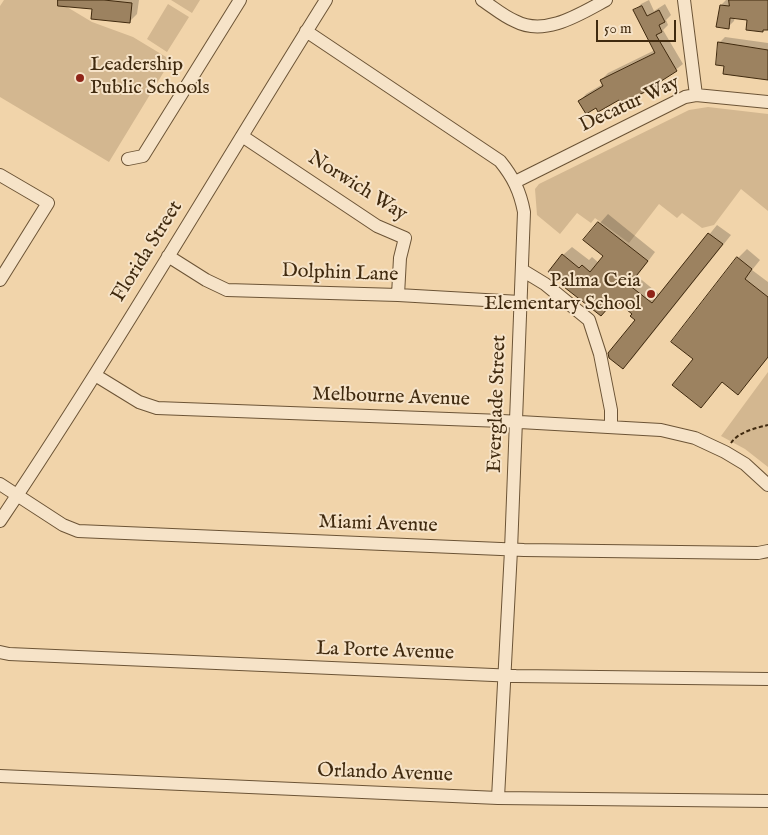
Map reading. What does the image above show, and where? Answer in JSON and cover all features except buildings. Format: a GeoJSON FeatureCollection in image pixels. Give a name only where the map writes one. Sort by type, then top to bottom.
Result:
{"type":"FeatureCollection","features":[{"type":"Feature","properties":{"kind":"street"},"geometry":{"type":"LineString","coordinates":[[128,159],[143,156],[240,0]]}},
{"type":"Feature","properties":{"kind":"street","name":"Florida Street"},"geometry":{"type":"LineString","coordinates":[[0,521],[95,374],[326,0]]}},
{"type":"Feature","properties":{"kind":"street"},"geometry":{"type":"LineString","coordinates":[[482,0],[516,22],[533,26],[549,26],[606,0]]}},
{"type":"Feature","properties":{"kind":"street"},"geometry":{"type":"LineString","coordinates":[[684,0],[696,95]]}},
{"type":"Feature","properties":{"kind":"street","name":"Everglade Street"},"geometry":{"type":"LineString","coordinates":[[306,31],[500,161],[515,182],[521,195],[524,212],[512,550],[498,798]]}},
{"type":"Feature","properties":{"kind":"street","name":"Decatur Way"},"geometry":{"type":"LineString","coordinates":[[515,182],[685,97],[696,95],[768,102]]}},
{"type":"Feature","properties":{"kind":"street","name":"Norwich Way"},"geometry":{"type":"LineString","coordinates":[[242,136],[378,226],[405,238],[400,258],[398,295]]}},
{"type":"Feature","properties":{"kind":"street"},"geometry":{"type":"LineString","coordinates":[[0,175],[48,204],[0,280]]}},
{"type":"Feature","properties":{"kind":"street","name":"Dolphin Lane"},"geometry":{"type":"LineString","coordinates":[[168,256],[206,280],[228,290],[398,295],[520,302]]}},
{"type":"Feature","properties":{"kind":"street"},"geometry":{"type":"LineString","coordinates":[[522,270],[545,284],[589,320],[600,354],[611,410],[611,427]]}},
{"type":"Feature","properties":{"kind":"street","name":"Melbourne Avenue"},"geometry":{"type":"LineString","coordinates":[[95,374],[139,402],[157,408],[516,422],[661,430],[695,438],[725,452],[745,464],[768,485]]}},
{"type":"Feature","properties":{"kind":"street","name":"Miami Avenue"},"geometry":{"type":"LineString","coordinates":[[0,484],[63,525],[78,531],[512,550],[758,554],[768,551]]}},
{"type":"Feature","properties":{"kind":"street","name":"La Porte Avenue"},"geometry":{"type":"LineString","coordinates":[[0,652],[36,656],[504,676],[768,679]]}},
{"type":"Feature","properties":{"kind":"street","name":"Orlando Avenue"},"geometry":{"type":"LineString","coordinates":[[0,776],[498,798],[768,801]]}},
{"type":"Feature","properties":{"kind":"path"},"geometry":{"type":"LineString","coordinates":[[725,452],[734,439],[745,432],[768,425]]}},
{"type":"Feature","properties":{"kind":"shaded area","name":"Leadership Public Schools"},"geometry":{"type":"Polygon","coordinates":[[[4,0],[67,0],[67,7],[92,22],[133,37],[171,60],[109,162],[0,97],[0,6],[4,0]]]}},
{"type":"Feature","properties":{"kind":"shaded area"},"geometry":{"type":"Polygon","coordinates":[[[171,0],[200,0],[192,13],[171,0]]]}},
{"type":"Feature","properties":{"kind":"shaded area"},"geometry":{"type":"Polygon","coordinates":[[[168,4],[189,17],[167,52],[147,39],[168,4]]]}},
{"type":"Feature","properties":{"kind":"shaded area"},"geometry":{"type":"Polygon","coordinates":[[[708,107],[768,114],[768,211],[741,189],[714,225],[702,228],[682,213],[677,218],[659,204],[629,243],[595,218],[591,223],[577,213],[560,234],[537,215],[535,189],[539,184],[689,110],[708,107]]]}},
{"type":"Feature","properties":{"kind":"shaded area"},"geometry":{"type":"Polygon","coordinates":[[[768,372],[768,467],[745,449],[721,436],[768,372]]]}},
{"type":"Feature","properties":{"kind":"place","name":"Leadership Public Schools"},"geometry":{"type":"Point","coordinates":[80,78]}},
{"type":"Feature","properties":{"kind":"place","name":"Palma Ceia Elementary School"},"geometry":{"type":"Point","coordinates":[651,294]}}]}
